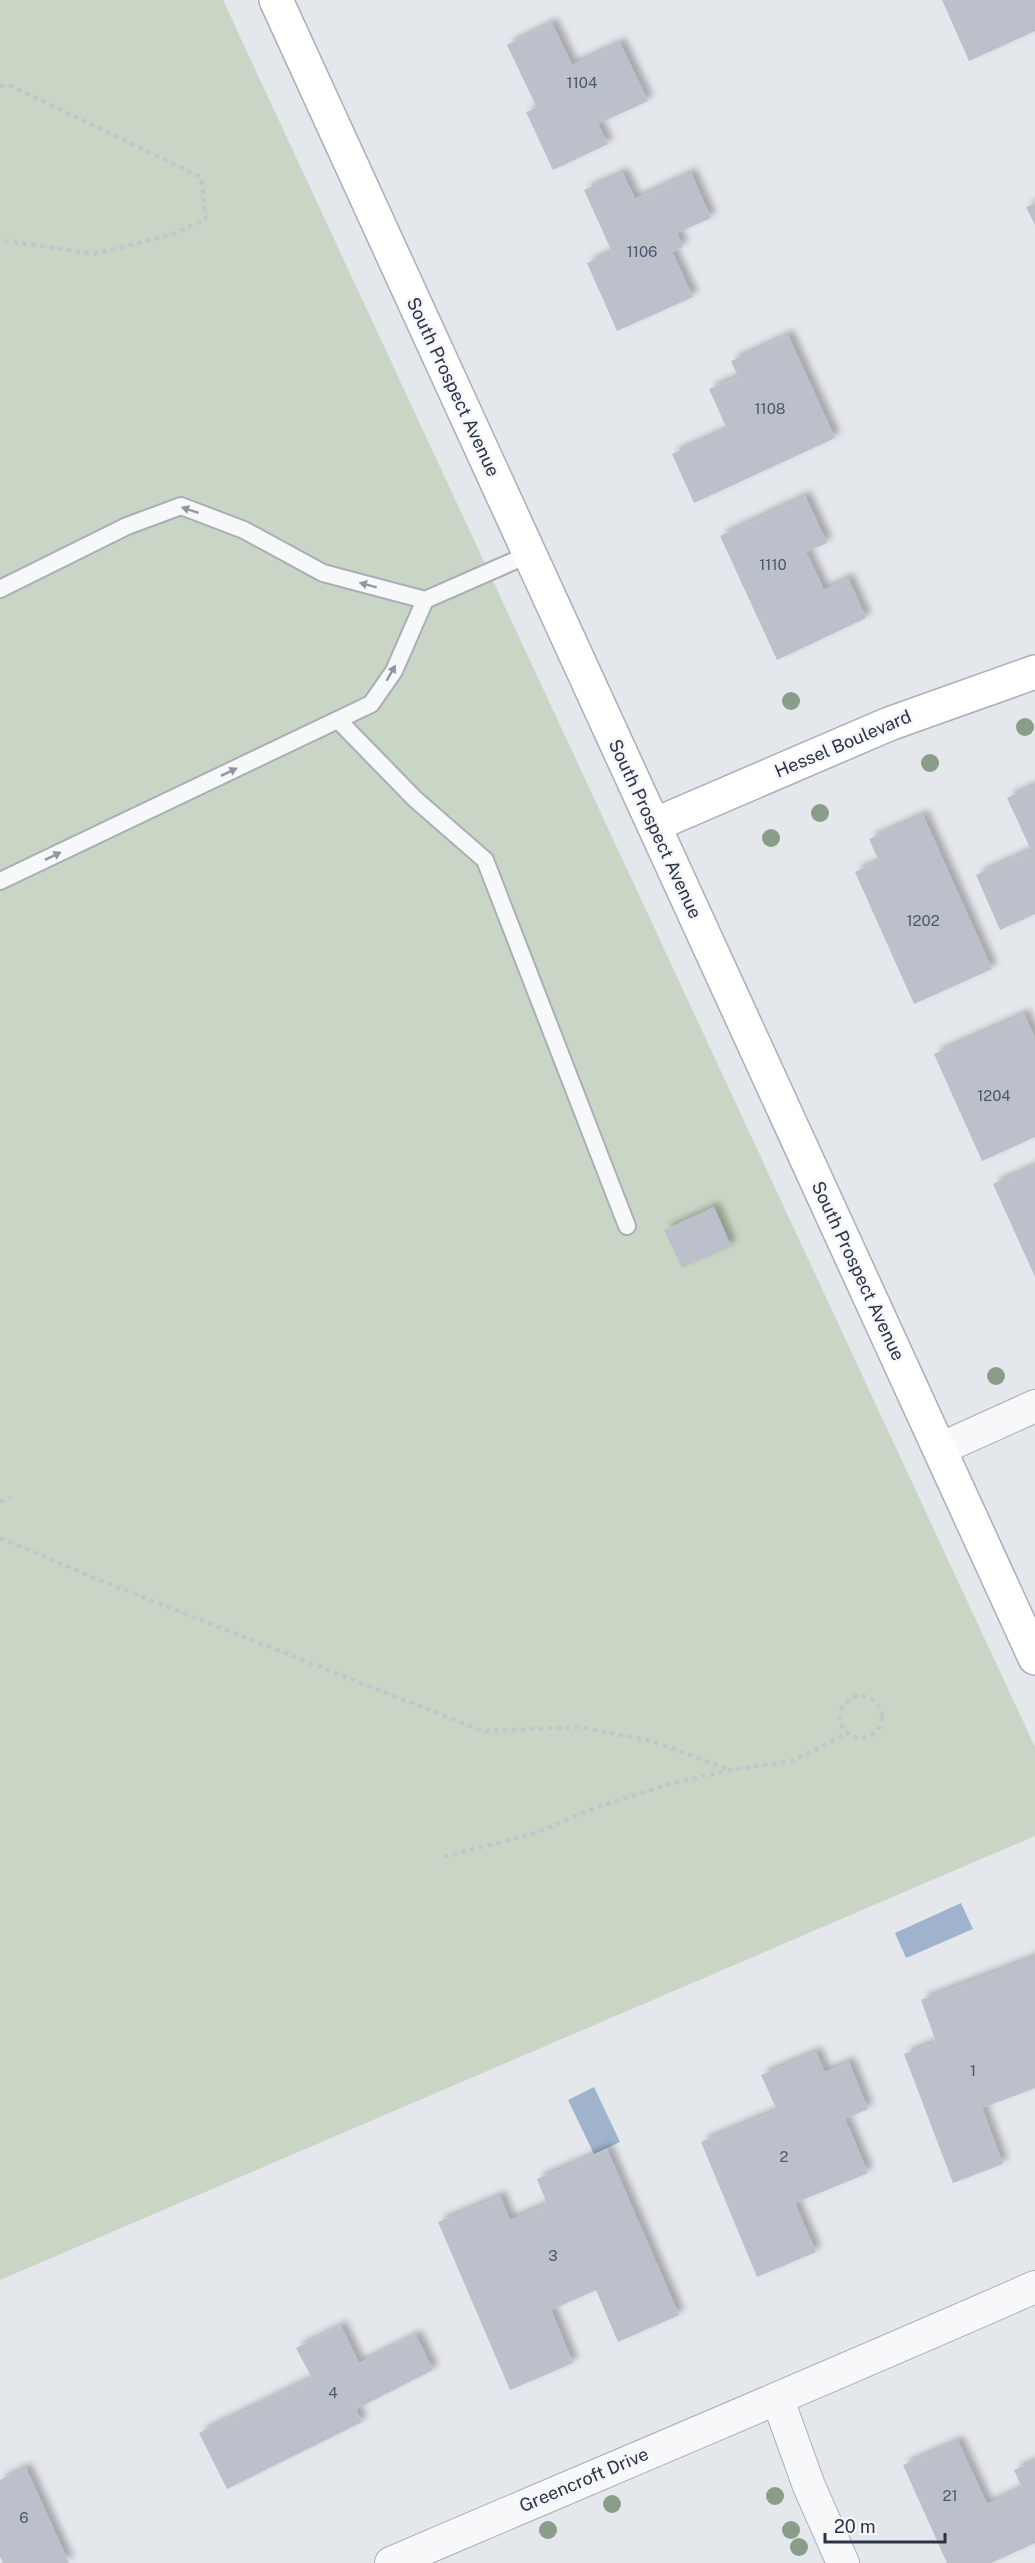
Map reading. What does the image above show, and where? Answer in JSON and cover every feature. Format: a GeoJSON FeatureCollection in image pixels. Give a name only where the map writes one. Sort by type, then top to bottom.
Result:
{"type":"FeatureCollection","features":[{"type":"Feature","properties":{"kind":"main road","name":"South Prospect Avenue"},"geometry":{"type":"LineString","coordinates":[[276,0],[1035,1658]]}},
{"type":"Feature","properties":{"kind":"main road","name":"Hessel Boulevard"},"geometry":{"type":"LineString","coordinates":[[654,825],[889,723],[1035,672]]}},
{"type":"Feature","properties":{"kind":"street"},"geometry":{"type":"LineString","coordinates":[[940,1449],[1035,1406]]}},
{"type":"Feature","properties":{"kind":"street","name":"Greencroft Drive"},"geometry":{"type":"LineString","coordinates":[[391,2563],[778,2400],[1035,2287]]}},
{"type":"Feature","properties":{"kind":"street"},"geometry":{"type":"LineString","coordinates":[[778,2400],[809,2486],[843,2563]]}},
{"type":"Feature","properties":{"kind":"lane"},"geometry":{"type":"LineString","coordinates":[[0,589],[127,526],[181,506],[244,530],[323,573],[425,600],[530,554]]}},
{"type":"Feature","properties":{"kind":"lane"},"geometry":{"type":"LineString","coordinates":[[0,881],[371,704],[394,671],[425,600]]}},
{"type":"Feature","properties":{"kind":"lane"},"geometry":{"type":"LineString","coordinates":[[338,720],[415,798],[485,860],[627,1226]]}},
{"type":"Feature","properties":{"kind":"path"},"geometry":{"type":"LineString","coordinates":[[0,86],[9,85],[201,177],[206,219],[170,235],[94,254],[0,240]]}},
{"type":"Feature","properties":{"kind":"path"},"geometry":{"type":"LineString","coordinates":[[0,1502],[11,1497]]}},
{"type":"Feature","properties":{"kind":"path"},"geometry":{"type":"LineString","coordinates":[[0,1538],[102,1581],[483,1731],[579,1727],[652,1741],[730,1770]]}},
{"type":"Feature","properties":{"kind":"path"},"geometry":{"type":"LineString","coordinates":[[855,1696],[866,1697],[876,1702],[881,1711],[882,1722],[877,1732],[867,1738],[856,1738],[846,1733],[841,1723],[840,1712],[846,1702],[855,1696]]}},
{"type":"Feature","properties":{"kind":"path"},"geometry":{"type":"LineString","coordinates":[[444,1857],[535,1833],[600,1806],[670,1784],[730,1770],[790,1761],[846,1733]]}},
{"type":"Feature","properties":{"kind":"green space"},"geometry":{"type":"Polygon","coordinates":[[[0,0],[223,0],[1035,1747],[1035,1836],[0,2280],[0,0]]]}},
{"type":"Feature","properties":{"kind":"water"},"geometry":{"type":"Polygon","coordinates":[[[961,1903],[973,1929],[906,1958],[895,1933],[961,1903]]]}},
{"type":"Feature","properties":{"kind":"water"},"geometry":{"type":"Polygon","coordinates":[[[594,2087],[620,2142],[594,2154],[568,2100],[594,2087]]]}},
{"type":"Feature","properties":{"kind":"building"},"geometry":{"type":"Polygon","coordinates":[[[942,0],[1035,0],[1035,31],[969,61],[942,0]]]}},
{"type":"Feature","properties":{"kind":"building"},"geometry":{"type":"Polygon","coordinates":[[[552,23],[572,65],[620,43],[648,101],[598,124],[608,144],[553,170],[526,112],[537,108],[507,45],[552,23]]]}},
{"type":"Feature","properties":{"kind":"building"},"geometry":{"type":"Polygon","coordinates":[[[623,173],[635,199],[691,173],[711,218],[677,233],[683,247],[672,252],[693,297],[617,331],[587,263],[612,252],[584,190],[623,173]]]}},
{"type":"Feature","properties":{"kind":"building"},"geometry":{"type":"Polygon","coordinates":[[[1035,203],[1035,225],[1026,207],[1035,203]]]}},
{"type":"Feature","properties":{"kind":"building"},"geometry":{"type":"Polygon","coordinates":[[[788,335],[835,438],[694,503],[672,454],[727,429],[709,389],[738,377],[731,361],[788,335]]]}},
{"type":"Feature","properties":{"kind":"building"},"geometry":{"type":"Polygon","coordinates":[[[805,496],[827,543],[806,552],[824,590],[848,578],[866,618],[777,660],[720,536],[805,496]]]}},
{"type":"Feature","properties":{"kind":"building"},"geometry":{"type":"Polygon","coordinates":[[[1035,785],[1035,914],[1000,930],[976,875],[1031,850],[1007,798],[1035,785]]]}},
{"type":"Feature","properties":{"kind":"building"},"geometry":{"type":"Polygon","coordinates":[[[923,815],[992,969],[914,1004],[855,872],[879,861],[869,839],[923,815]]]}},
{"type":"Feature","properties":{"kind":"building"},"geometry":{"type":"Polygon","coordinates":[[[1024,1014],[1035,1038],[1035,1137],[982,1161],[934,1054],[1024,1014]]]}},
{"type":"Feature","properties":{"kind":"building"},"geometry":{"type":"Polygon","coordinates":[[[1035,1166],[1035,1277],[993,1184],[1035,1166]]]}},
{"type":"Feature","properties":{"kind":"building"},"geometry":{"type":"Polygon","coordinates":[[[714,1207],[731,1246],[682,1268],[664,1230],[714,1207]]]}},
{"type":"Feature","properties":{"kind":"building"},"geometry":{"type":"Polygon","coordinates":[[[1035,1957],[1035,2088],[982,2108],[1003,2164],[953,2183],[904,2054],[936,2042],[921,2000],[1035,1957]]]}},
{"type":"Feature","properties":{"kind":"building"},"geometry":{"type":"Polygon","coordinates":[[[816,2052],[825,2072],[849,2062],[868,2109],[845,2119],[868,2173],[795,2203],[816,2252],[757,2277],[701,2142],[777,2110],[761,2075],[816,2052]]]}},
{"type":"Feature","properties":{"kind":"building"},"geometry":{"type":"Polygon","coordinates":[[[607,2149],[679,2315],[618,2342],[596,2290],[551,2310],[573,2363],[510,2390],[438,2222],[500,2196],[510,2220],[547,2204],[537,2179],[607,2149]]]}},
{"type":"Feature","properties":{"kind":"building"},"geometry":{"type":"Polygon","coordinates":[[[341,2326],[359,2363],[416,2335],[433,2370],[356,2409],[362,2422],[227,2489],[199,2433],[312,2378],[296,2348],[341,2326]]]}},
{"type":"Feature","properties":{"kind":"building"},"geometry":{"type":"Polygon","coordinates":[[[958,2441],[987,2504],[1022,2488],[1014,2470],[1035,2461],[1035,2543],[991,2563],[947,2563],[903,2465],[958,2441]]]}},
{"type":"Feature","properties":{"kind":"building"},"geometry":{"type":"Polygon","coordinates":[[[26,2468],[69,2563],[3,2563],[0,2557],[0,2480],[26,2468]]]}}]}
